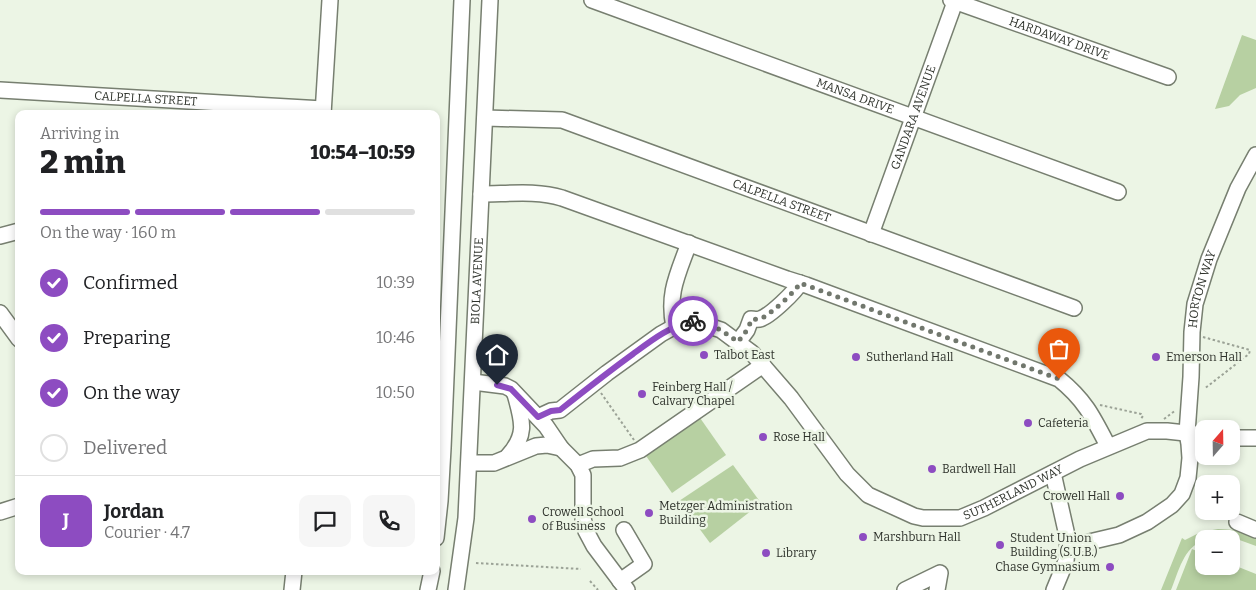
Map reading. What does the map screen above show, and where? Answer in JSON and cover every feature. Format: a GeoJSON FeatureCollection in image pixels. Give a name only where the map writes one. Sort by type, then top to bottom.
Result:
{"type":"FeatureCollection","features":[{"type":"Feature","properties":{"kind":"street"},"geometry":{"type":"LineString","coordinates":[[323,110],[330,0]]}},
{"type":"Feature","properties":{"kind":"street"},"geometry":{"type":"LineString","coordinates":[[440,501],[462,0]]}},
{"type":"Feature","properties":{"kind":"street","name":"BIOLA AVENUE"},"geometry":{"type":"LineString","coordinates":[[456,590],[466,518],[490,0]]}},
{"type":"Feature","properties":{"kind":"street","name":"MANSA DRIVE"},"geometry":{"type":"LineString","coordinates":[[592,0],[1118,192]]}},
{"type":"Feature","properties":{"kind":"street","name":"GANDARA AVENUE"},"geometry":{"type":"LineString","coordinates":[[870,234],[953,1]]}},
{"type":"Feature","properties":{"kind":"street","name":"HARDAWAY DRIVE"},"geometry":{"type":"LineString","coordinates":[[953,1],[1168,77]]}},
{"type":"Feature","properties":{"kind":"street","name":"CALPELLA STREET"},"geometry":{"type":"LineString","coordinates":[[0,90],[294,110]]}},
{"type":"Feature","properties":{"kind":"street","name":"CALPELLA STREET"},"geometry":{"type":"LineString","coordinates":[[485,118],[562,120],[1074,308]]}},
{"type":"Feature","properties":{"kind":"street","name":"HORTON WAY"},"geometry":{"type":"LineString","coordinates":[[1068,547],[1119,534],[1147,522],[1172,504],[1182,494],[1188,478],[1190,458],[1190,444],[1187,433],[1195,304],[1209,259],[1238,188],[1256,155]]}},
{"type":"Feature","properties":{"kind":"street"},"geometry":{"type":"LineString","coordinates":[[481,194],[554,195],[800,283],[1059,379],[1075,392],[1085,404],[1108,446]]}},
{"type":"Feature","properties":{"kind":"street"},"geometry":{"type":"LineString","coordinates":[[0,236],[15,232]]}},
{"type":"Feature","properties":{"kind":"street"},"geometry":{"type":"LineString","coordinates":[[674,327],[671,314],[672,294],[689,244]]}},
{"type":"Feature","properties":{"kind":"street"},"geometry":{"type":"LineString","coordinates":[[738,342],[752,319],[759,319],[767,314],[797,289],[800,283]]}},
{"type":"Feature","properties":{"kind":"street"},"geometry":{"type":"LineString","coordinates":[[0,313],[15,334]]}},
{"type":"Feature","properties":{"kind":"street","name":"SUTHERLAND WAY"},"geometry":{"type":"LineString","coordinates":[[538,417],[551,411],[560,410],[661,334],[679,324],[694,320],[721,330],[752,353],[791,398],[847,474],[868,495],[914,516],[923,518],[960,518],[984,508],[1108,446],[1147,431],[1195,434]]}},
{"type":"Feature","properties":{"kind":"street"},"geometry":{"type":"LineString","coordinates":[[578,465],[593,459],[620,458],[640,450],[763,365]]}},
{"type":"Feature","properties":{"kind":"street"},"geometry":{"type":"LineString","coordinates":[[473,382],[505,386],[514,392],[546,426],[561,448],[578,465],[583,475],[583,518],[586,531],[624,585],[644,564],[624,530]]}},
{"type":"Feature","properties":{"kind":"street"},"geometry":{"type":"LineString","coordinates":[[507,457],[517,444],[522,428],[522,419],[514,392]]}},
{"type":"Feature","properties":{"kind":"street"},"geometry":{"type":"LineString","coordinates":[[1240,438],[1256,438]]}},
{"type":"Feature","properties":{"kind":"street"},"geometry":{"type":"LineString","coordinates":[[469,463],[494,463],[536,446],[546,445],[561,448]]}},
{"type":"Feature","properties":{"kind":"street"},"geometry":{"type":"LineString","coordinates":[[1052,473],[1068,540],[1066,561],[1054,590]]}},
{"type":"Feature","properties":{"kind":"street"},"geometry":{"type":"LineString","coordinates":[[0,512],[15,507]]}},
{"type":"Feature","properties":{"kind":"street"},"geometry":{"type":"LineString","coordinates":[[1237,522],[1256,530]]}},
{"type":"Feature","properties":{"kind":"street"},"geometry":{"type":"LineString","coordinates":[[905,590],[940,573],[938,590]]}},
{"type":"Feature","properties":{"kind":"street"},"geometry":{"type":"LineString","coordinates":[[292,590],[294,575]]}},
{"type":"Feature","properties":{"kind":"street"},"geometry":{"type":"LineString","coordinates":[[428,590],[431,575]]}},
{"type":"Feature","properties":{"kind":"path"},"geometry":{"type":"LineString","coordinates":[[1162,420],[1249,354],[1250,350],[1192,335]]}},
{"type":"Feature","properties":{"kind":"path"},"geometry":{"type":"LineString","coordinates":[[595,382],[640,450]]}},
{"type":"Feature","properties":{"kind":"path"},"geometry":{"type":"LineString","coordinates":[[1085,404],[1114,407],[1141,414],[1143,416],[1137,424]]}},
{"type":"Feature","properties":{"kind":"path"},"geometry":{"type":"LineString","coordinates":[[476,563],[581,569]]}},
{"type":"Feature","properties":{"kind":"path"},"geometry":{"type":"LineString","coordinates":[[590,581],[598,590]]}},
{"type":"Feature","properties":{"kind":"green space"},"geometry":{"type":"Polygon","coordinates":[[[1242,35],[1256,40],[1256,88],[1240,95],[1229,106],[1215,109],[1242,35]]]}},
{"type":"Feature","properties":{"kind":"green space"},"geometry":{"type":"Polygon","coordinates":[[[698,415],[726,455],[672,493],[644,453],[698,415]]]}},
{"type":"Feature","properties":{"kind":"green space"},"geometry":{"type":"Polygon","coordinates":[[[733,465],[761,503],[710,543],[679,501],[733,465]]]}},
{"type":"Feature","properties":{"kind":"green space"},"geometry":{"type":"Polygon","coordinates":[[[1240,531],[1256,536],[1256,546],[1240,540],[1240,531]]]}},
{"type":"Feature","properties":{"kind":"green space"},"geometry":{"type":"Polygon","coordinates":[[[1195,535],[1195,546],[1186,554],[1171,590],[1161,590],[1182,538],[1185,540],[1195,535]]]}},
{"type":"Feature","properties":{"kind":"green space"},"geometry":{"type":"Polygon","coordinates":[[[1192,549],[1195,550],[1195,575],[1240,575],[1240,568],[1256,574],[1256,590],[1176,590],[1192,549]]]}},
{"type":"Feature","properties":{"kind":"way so far"},"geometry":{"type":"LineString","coordinates":[[693,321],[709,324],[738,342],[752,319],[759,319],[767,314],[797,289],[800,283],[1059,379]]}},
{"type":"Feature","properties":{"kind":"place","name":"Talbot East"},"geometry":{"type":"Point","coordinates":[704,355]}},
{"type":"Feature","properties":{"kind":"place","name":"Sutherland Hall"},"geometry":{"type":"Point","coordinates":[856,357]}},
{"type":"Feature","properties":{"kind":"place","name":"Emerson Hall"},"geometry":{"type":"Point","coordinates":[1156,357]}},
{"type":"Feature","properties":{"kind":"place","name":"Feinberg Hall / Calvary Chapel"},"geometry":{"type":"Point","coordinates":[642,394]}},
{"type":"Feature","properties":{"kind":"place","name":"Cafeteria"},"geometry":{"type":"Point","coordinates":[1028,423]}},
{"type":"Feature","properties":{"kind":"place","name":"Rose Hall"},"geometry":{"type":"Point","coordinates":[763,437]}},
{"type":"Feature","properties":{"kind":"place","name":"Bardwell Hall"},"geometry":{"type":"Point","coordinates":[932,469]}},
{"type":"Feature","properties":{"kind":"place","name":"Crowell Hall"},"geometry":{"type":"Point","coordinates":[1120,496]}},
{"type":"Feature","properties":{"kind":"place","name":"Metzger Administration Building"},"geometry":{"type":"Point","coordinates":[649,513]}},
{"type":"Feature","properties":{"kind":"place","name":"Crowell School of Business"},"geometry":{"type":"Point","coordinates":[532,519]}},
{"type":"Feature","properties":{"kind":"place","name":"Marshburn Hall"},"geometry":{"type":"Point","coordinates":[863,537]}},
{"type":"Feature","properties":{"kind":"place","name":"Student Union Building (S.U.B.)"},"geometry":{"type":"Point","coordinates":[1000,545]}},
{"type":"Feature","properties":{"kind":"place","name":"Library"},"geometry":{"type":"Point","coordinates":[766,553]}},
{"type":"Feature","properties":{"kind":"place","name":"Chase Gymnasium"},"geometry":{"type":"Point","coordinates":[1110,567]}},
{"type":"Feature","properties":{"kind":"route"},"geometry":{"type":"LineString","coordinates":[[497,385],[511,389],[538,417],[551,411],[560,410],[661,334],[679,324],[693,321]]}}]}
